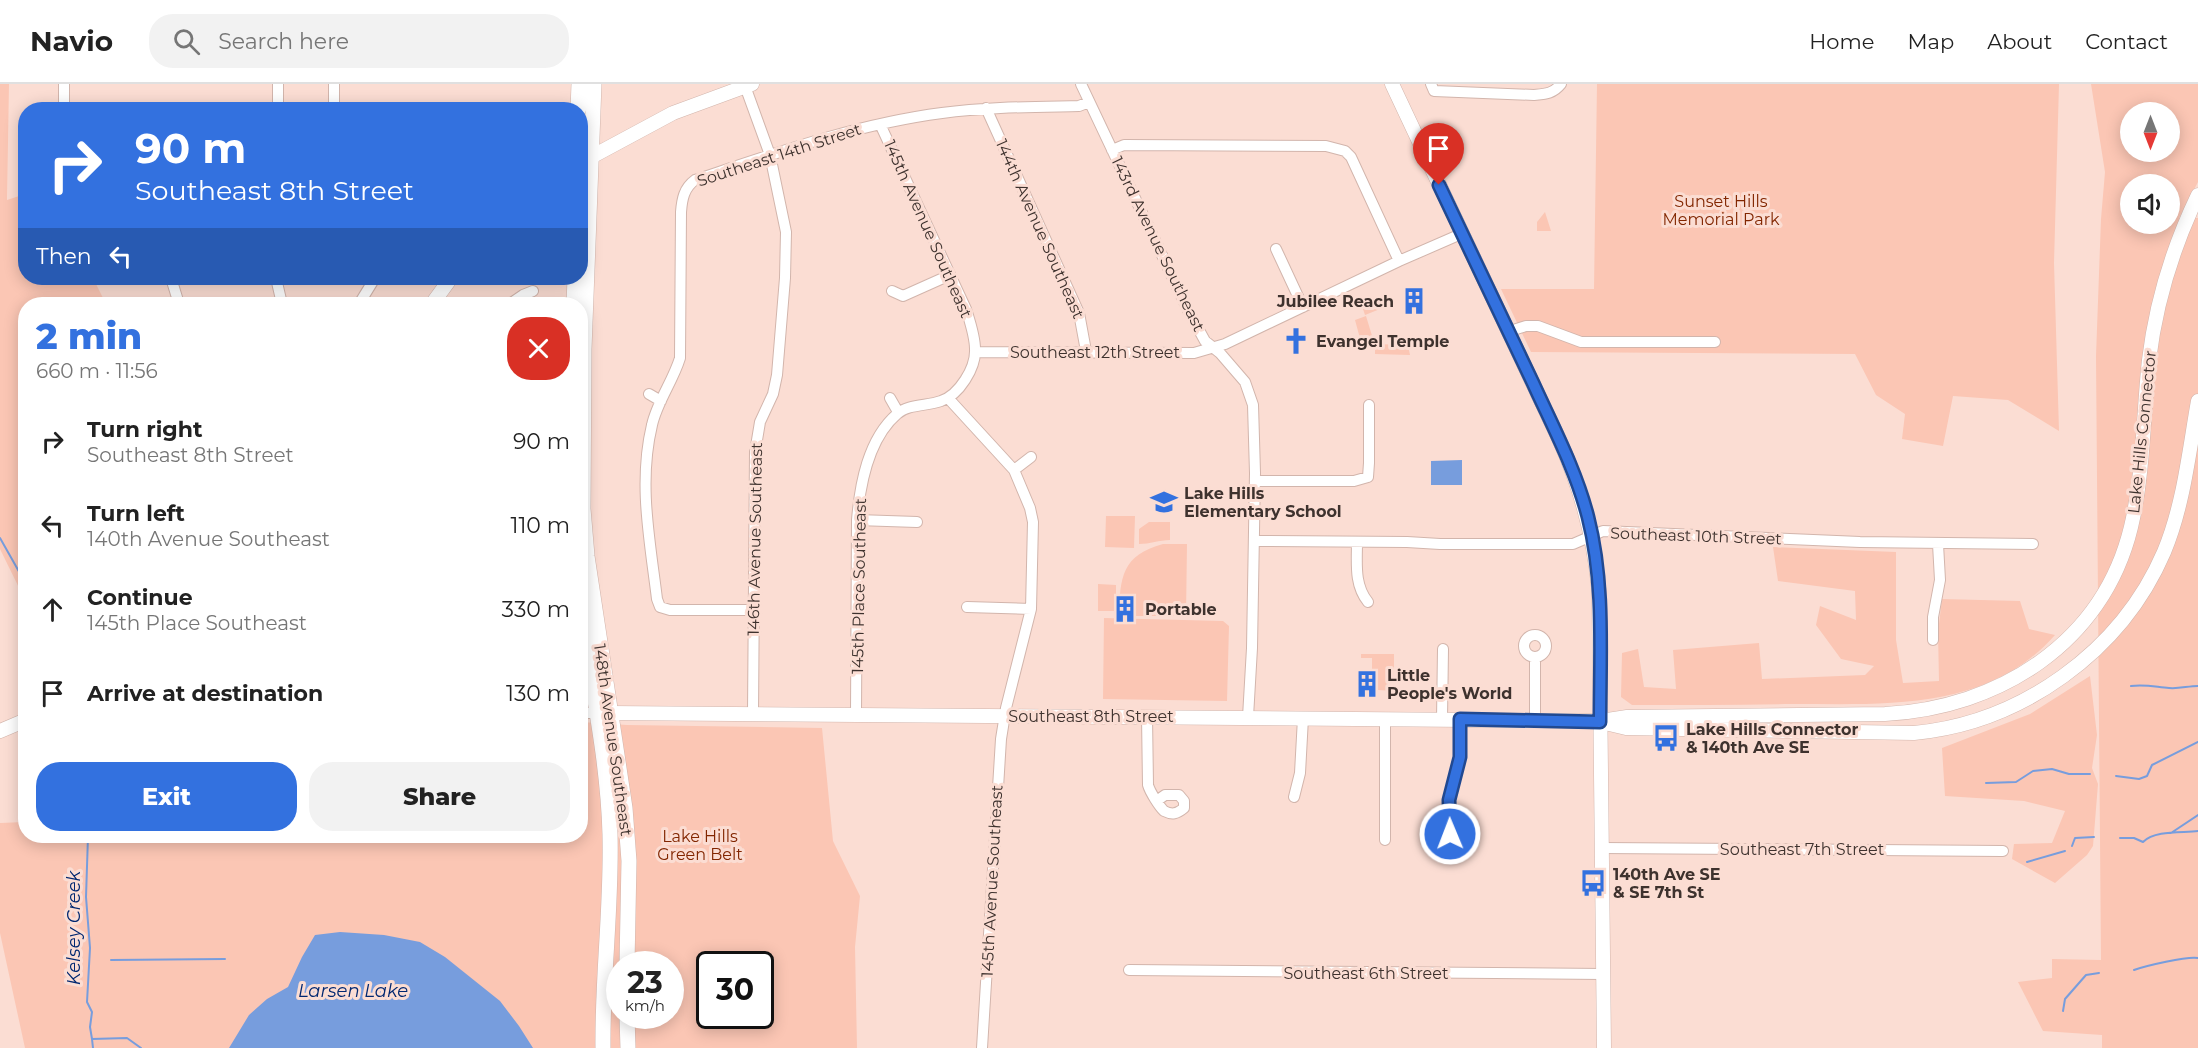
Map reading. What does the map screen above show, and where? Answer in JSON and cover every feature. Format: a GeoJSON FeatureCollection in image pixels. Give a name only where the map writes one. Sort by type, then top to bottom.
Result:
{"type":"FeatureCollection","features":[{"type":"Feature","properties":{"kind":"main road"},"geometry":{"type":"LineString","coordinates":[[578,102],[579,84]]}},
{"type":"Feature","properties":{"kind":"main road"},"geometry":{"type":"LineString","coordinates":[[586,84],[586,102]]}},
{"type":"Feature","properties":{"kind":"main road","name":"148th Avenue Southeast"},"geometry":{"type":"LineString","coordinates":[[588,148],[594,84]]}},
{"type":"Feature","properties":{"kind":"main road","name":"148th Avenue Southeast"},"geometry":{"type":"LineString","coordinates":[[588,170],[590,193],[588,245]]}},
{"type":"Feature","properties":{"kind":"main road","name":"148th Avenue Southeast"},"geometry":{"type":"LineString","coordinates":[[588,576],[595,713],[625,808],[629,861],[627,951]]}},
{"type":"Feature","properties":{"kind":"main road","name":"148th Avenue Southeast"},"geometry":{"type":"LineString","coordinates":[[588,664],[606,775],[610,835],[603,1048]]}},
{"type":"Feature","properties":{"kind":"main road"},"geometry":{"type":"LineString","coordinates":[[605,965],[606,970]]}},
{"type":"Feature","properties":{"kind":"main road"},"geometry":{"type":"LineString","coordinates":[[627,1029],[628,1048]]}},
{"type":"Feature","properties":{"kind":"street"},"geometry":{"type":"LineString","coordinates":[[64,84],[64,102]]}},
{"type":"Feature","properties":{"kind":"street"},"geometry":{"type":"LineString","coordinates":[[278,84],[278,102]]}},
{"type":"Feature","properties":{"kind":"street"},"geometry":{"type":"LineString","coordinates":[[334,84],[334,102]]}},
{"type":"Feature","properties":{"kind":"street","name":"143rd Avenue Southeast"},"geometry":{"type":"LineString","coordinates":[[1082,84],[1188,310],[1206,341],[1238,372],[1251,396],[1255,415],[1255,481],[1252,648],[1248,717]]}},
{"type":"Feature","properties":{"kind":"street"},"geometry":{"type":"LineString","coordinates":[[1392,84],[1461,234],[1510,331],[1570,464],[1588,516],[1599,591],[1604,1048]]}},
{"type":"Feature","properties":{"kind":"street"},"geometry":{"type":"LineString","coordinates":[[1431,84],[1434,91],[1534,89],[1549,93],[1561,84]]}},
{"type":"Feature","properties":{"kind":"street"},"geometry":{"type":"LineString","coordinates":[[588,158],[663,117],[748,85]]}},
{"type":"Feature","properties":{"kind":"street","name":"146th Avenue Southeast"},"geometry":{"type":"LineString","coordinates":[[748,85],[770,155],[786,232],[785,278],[777,375],[773,394],[760,422],[756,438],[753,714]]}},
{"type":"Feature","properties":{"kind":"street","name":"Southeast 14th Street"},"geometry":{"type":"LineString","coordinates":[[661,400],[680,358],[682,200],[686,190],[695,180],[822,138],[880,124],[986,108],[1079,106],[1089,102]]}},
{"type":"Feature","properties":{"kind":"street","name":"144th Avenue Southeast"},"geometry":{"type":"LineString","coordinates":[[986,108],[1079,314],[1086,351]]}},
{"type":"Feature","properties":{"kind":"street","name":"145th Avenue Southeast"},"geometry":{"type":"LineString","coordinates":[[880,124],[966,309],[976,351]]}},
{"type":"Feature","properties":{"kind":"street"},"geometry":{"type":"LineString","coordinates":[[1112,150],[1124,145],[1148,145],[1326,146],[1345,151],[1351,157],[1399,261]]}},
{"type":"Feature","properties":{"kind":"street","name":"Lake Hills Connector"},"geometry":{"type":"LineString","coordinates":[[1600,722],[1627,717],[1911,712],[1959,703],[1984,694],[2035,666],[2047,656],[2067,638],[2097,602],[2111,578],[2125,545],[2137,492],[2149,361],[2158,309],[2170,263],[2198,195]]}},
{"type":"Feature","properties":{"kind":"street","name":"Southeast 12th Street"},"geometry":{"type":"LineString","coordinates":[[976,351],[1194,353],[1225,344],[1461,234]]}},
{"type":"Feature","properties":{"kind":"street"},"geometry":{"type":"LineString","coordinates":[[1276,249],[1303,307]]}},
{"type":"Feature","properties":{"kind":"street"},"geometry":{"type":"LineString","coordinates":[[892,291],[903,296],[950,275]]}},
{"type":"Feature","properties":{"kind":"street"},"geometry":{"type":"LineString","coordinates":[[520,297],[533,291]]}},
{"type":"Feature","properties":{"kind":"street"},"geometry":{"type":"LineString","coordinates":[[1510,331],[1526,326],[1538,326],[1581,342],[1715,342]]}},
{"type":"Feature","properties":{"kind":"street"},"geometry":{"type":"LineString","coordinates":[[890,398],[898,412],[948,398],[962,383],[976,351]]}},
{"type":"Feature","properties":{"kind":"street"},"geometry":{"type":"LineString","coordinates":[[649,394],[661,400],[652,424],[646,464],[647,520],[658,609],[753,610]]}},
{"type":"Feature","properties":{"kind":"street","name":"145th Avenue Southeast"},"geometry":{"type":"LineString","coordinates":[[948,398],[1014,470],[1030,508],[1033,522],[1031,609],[1004,715],[999,764],[982,1048]]}},
{"type":"Feature","properties":{"kind":"street"},"geometry":{"type":"LineString","coordinates":[[1600,722],[1626,728],[1914,733],[1935,731],[1982,720],[2031,697],[2069,672],[2099,646],[2137,602],[2152,578],[2179,506],[2198,401]]}},
{"type":"Feature","properties":{"kind":"street"},"geometry":{"type":"LineString","coordinates":[[1255,481],[1371,479],[1369,405]]}},
{"type":"Feature","properties":{"kind":"street","name":"145th Place Southeast"},"geometry":{"type":"LineString","coordinates":[[856,714],[858,520],[862,485],[874,447],[898,412]]}},
{"type":"Feature","properties":{"kind":"street"},"geometry":{"type":"LineString","coordinates":[[1014,470],[1031,458]]}},
{"type":"Feature","properties":{"kind":"street"},"geometry":{"type":"LineString","coordinates":[[858,520],[917,522]]}},
{"type":"Feature","properties":{"kind":"street","name":"Southeast 10th Street"},"geometry":{"type":"LineString","coordinates":[[1254,541],[1573,544],[1603,531],[1938,544],[2033,544]]}},
{"type":"Feature","properties":{"kind":"street"},"geometry":{"type":"LineString","coordinates":[[1357,542],[1358,584],[1361,594],[1368,602]]}},
{"type":"Feature","properties":{"kind":"street"},"geometry":{"type":"LineString","coordinates":[[1933,640],[1933,617],[1940,580],[1938,544]]}},
{"type":"Feature","properties":{"kind":"street"},"geometry":{"type":"LineString","coordinates":[[967,608],[1031,609]]}},
{"type":"Feature","properties":{"kind":"street"},"geometry":{"type":"LineString","coordinates":[[1442,719],[1443,649]]}},
{"type":"Feature","properties":{"kind":"street"},"geometry":{"type":"LineString","coordinates":[[1535,657],[1535,720]]}},
{"type":"Feature","properties":{"kind":"street","name":"Southeast 8th Street"},"geometry":{"type":"LineString","coordinates":[[595,713],[1385,718],[1600,722]]}},
{"type":"Feature","properties":{"kind":"street"},"geometry":{"type":"LineString","coordinates":[[1147,716],[1148,785],[1150,792],[1158,801]]}},
{"type":"Feature","properties":{"kind":"street"},"geometry":{"type":"LineString","coordinates":[[1294,797],[1299,773],[1303,718]]}},
{"type":"Feature","properties":{"kind":"street"},"geometry":{"type":"LineString","coordinates":[[1385,718],[1385,840]]}},
{"type":"Feature","properties":{"kind":"street"},"geometry":{"type":"LineString","coordinates":[[1450,834],[1449,800],[1460,757],[1460,719]]}},
{"type":"Feature","properties":{"kind":"street"},"geometry":{"type":"LineString","coordinates":[[0,731],[18,723]]}},
{"type":"Feature","properties":{"kind":"street","name":"Southeast 7th Street"},"geometry":{"type":"LineString","coordinates":[[1601,848],[2003,851]]}},
{"type":"Feature","properties":{"kind":"street","name":"Southeast 6th Street"},"geometry":{"type":"LineString","coordinates":[[1129,970],[1603,975]]}},
{"type":"Feature","properties":{"kind":"green space"},"geometry":{"type":"Polygon","coordinates":[[[0,84],[9,84],[7,200],[18,196],[18,285],[96,285],[102,297],[18,297],[18,586],[0,549],[0,84]]]}},
{"type":"Feature","properties":{"kind":"green space","name":"Sunset Hills Memorial Park"},"geometry":{"type":"Polygon","coordinates":[[[1597,84],[2059,84],[2054,263],[2059,431],[2008,400],[1953,396],[1943,446],[1902,439],[1905,414],[1876,395],[1855,354],[1531,352],[1501,289],[1594,289],[1597,84]]]}},
{"type":"Feature","properties":{"kind":"green space"},"geometry":{"type":"Polygon","coordinates":[[[2091,84],[2198,84],[2198,182],[2180,216],[2180,174],[2120,174],[2120,234],[2180,234],[2180,218],[2198,218],[2198,1048],[2102,1048],[2102,1035],[2043,1031],[2018,982],[2052,978],[2052,959],[2101,960],[2096,356],[2105,172],[2091,84]]]}},
{"type":"Feature","properties":{"kind":"green space"},"geometry":{"type":"Polygon","coordinates":[[[1545,212],[1551,231],[1537,231],[1537,222],[1545,212]]]}},
{"type":"Feature","properties":{"kind":"green space"},"geometry":{"type":"Polygon","coordinates":[[[1380,296],[1385,307],[1365,315],[1361,303],[1380,296]]]}},
{"type":"Feature","properties":{"kind":"green space"},"geometry":{"type":"Polygon","coordinates":[[[1366,316],[1373,339],[1361,342],[1355,320],[1366,316]]]}},
{"type":"Feature","properties":{"kind":"green space"},"geometry":{"type":"Polygon","coordinates":[[[1375,344],[1408,345],[1410,355],[1375,354],[1375,344]]]}},
{"type":"Feature","properties":{"kind":"green space"},"geometry":{"type":"Polygon","coordinates":[[[1106,516],[1135,516],[1134,548],[1105,547],[1106,516]]]}},
{"type":"Feature","properties":{"kind":"green space"},"geometry":{"type":"Polygon","coordinates":[[[1149,522],[1170,522],[1170,540],[1139,544],[1139,529],[1149,522]]]}},
{"type":"Feature","properties":{"kind":"green space"},"geometry":{"type":"Polygon","coordinates":[[[1163,544],[1187,544],[1186,616],[1119,616],[1123,579],[1131,561],[1139,554],[1163,544]]]}},
{"type":"Feature","properties":{"kind":"green space"},"geometry":{"type":"Polygon","coordinates":[[[1773,547],[1896,552],[1896,640],[1903,683],[1939,681],[1938,632],[1942,599],[2020,601],[2029,629],[2055,635],[2028,660],[1998,678],[1966,691],[1932,698],[1862,704],[1632,705],[1621,697],[1622,653],[1638,649],[1644,687],[1676,689],[1673,650],[1759,643],[1762,679],[1865,675],[1874,666],[1841,659],[1816,625],[1820,606],[1856,620],[1855,591],[1778,581],[1773,547]]]}},
{"type":"Feature","properties":{"kind":"green space"},"geometry":{"type":"Polygon","coordinates":[[[1098,584],[1116,585],[1116,611],[1098,611],[1098,584]]]}},
{"type":"Feature","properties":{"kind":"green space"},"geometry":{"type":"Polygon","coordinates":[[[1104,618],[1223,621],[1229,626],[1227,701],[1103,699],[1104,618]]]}},
{"type":"Feature","properties":{"kind":"green space"},"geometry":{"type":"Polygon","coordinates":[[[1361,654],[1394,654],[1394,691],[1378,690],[1378,669],[1372,669],[1372,658],[1361,658],[1361,654]]]}},
{"type":"Feature","properties":{"kind":"green space"},"geometry":{"type":"Polygon","coordinates":[[[2090,676],[2097,735],[2092,768],[2098,784],[2093,846],[2087,855],[2055,883],[2012,859],[2014,844],[2052,843],[2065,811],[2024,801],[1945,796],[1942,748],[2030,714],[2090,676]]]}},
{"type":"Feature","properties":{"kind":"green space","name":"Lake Hills Green Belt"},"geometry":{"type":"Polygon","coordinates":[[[588,722],[822,728],[833,841],[860,896],[855,947],[857,1048],[25,1048],[0,933],[0,823],[18,822],[18,843],[588,843],[588,722]]]}},
{"type":"Feature","properties":{"kind":"water"},"geometry":{"type":"Polygon","coordinates":[[[1462,460],[1462,485],[1431,485],[1431,461],[1462,460]]]}},
{"type":"Feature","properties":{"kind":"water","name":"Larsen Lake"},"geometry":{"type":"Polygon","coordinates":[[[340,932],[384,935],[420,942],[445,957],[500,1001],[533,1048],[229,1048],[249,1015],[267,999],[288,987],[315,935],[340,932]]]}},
{"type":"Feature","properties":{"kind":"waterway","name":"Kelsey Creek"},"geometry":{"type":"LineString","coordinates":[[0,538],[18,570]]}},
{"type":"Feature","properties":{"kind":"waterway"},"geometry":{"type":"LineString","coordinates":[[2131,686],[2173,688],[2198,686]]}},
{"type":"Feature","properties":{"kind":"waterway"},"geometry":{"type":"LineString","coordinates":[[2116,776],[2139,779],[2147,776],[2152,765],[2198,742]]}},
{"type":"Feature","properties":{"kind":"waterway"},"geometry":{"type":"LineString","coordinates":[[1986,783],[2016,782],[2033,771],[2052,769],[2069,774],[2090,774]]}},
{"type":"Feature","properties":{"kind":"waterway"},"geometry":{"type":"LineString","coordinates":[[2171,833],[2198,815]]}},
{"type":"Feature","properties":{"kind":"waterway"},"geometry":{"type":"LineString","coordinates":[[2120,838],[2134,838],[2143,842],[2161,834],[2198,831]]}},
{"type":"Feature","properties":{"kind":"waterway"},"geometry":{"type":"LineString","coordinates":[[2072,846],[2075,838],[2094,837]]}},
{"type":"Feature","properties":{"kind":"waterway","name":"Kelsey Creek"},"geometry":{"type":"LineString","coordinates":[[88,843],[86,897],[90,948],[87,1002],[92,1012],[90,1027],[92,1039],[127,1038],[141,1048]]}},
{"type":"Feature","properties":{"kind":"waterway"},"geometry":{"type":"LineString","coordinates":[[2027,862],[2065,851]]}},
{"type":"Feature","properties":{"kind":"waterway"},"geometry":{"type":"LineString","coordinates":[[2134,970],[2176,960],[2198,958]]}},
{"type":"Feature","properties":{"kind":"waterway"},"geometry":{"type":"LineString","coordinates":[[111,960],[225,959]]}},
{"type":"Feature","properties":{"kind":"waterway"},"geometry":{"type":"LineString","coordinates":[[2063,1011],[2065,999],[2086,975],[2099,973]]}},
{"type":"Feature","properties":{"kind":"waterway"},"geometry":{"type":"LineString","coordinates":[[92,1039],[93,1048]]}},
{"type":"Feature","properties":{"kind":"place","name":"Jubilee Reach"},"geometry":{"type":"Point","coordinates":[1414,301]}},
{"type":"Feature","properties":{"kind":"place","name":"Evangel Temple"},"geometry":{"type":"Point","coordinates":[1296,341]}},
{"type":"Feature","properties":{"kind":"place","name":"Lake Hills Elementary School"},"geometry":{"type":"Point","coordinates":[1164,502]}},
{"type":"Feature","properties":{"kind":"place","name":"Portable"},"geometry":{"type":"Point","coordinates":[1125,609]}},
{"type":"Feature","properties":{"kind":"place","name":"Little People's World"},"geometry":{"type":"Point","coordinates":[1367,684]}},
{"type":"Feature","properties":{"kind":"place","name":"Lake Hills Connector & 140th Ave SE"},"geometry":{"type":"Point","coordinates":[1666,738]}},
{"type":"Feature","properties":{"kind":"place","name":"140th Ave SE & SE 7th St"},"geometry":{"type":"Point","coordinates":[1593,883]}},
{"type":"Feature","properties":{"kind":"route"},"geometry":{"type":"LineString","coordinates":[[1439,185],[1510,331],[1570,464],[1588,516],[1599,596],[1600,722],[1460,719],[1460,757],[1449,800],[1450,834]]}}]}
